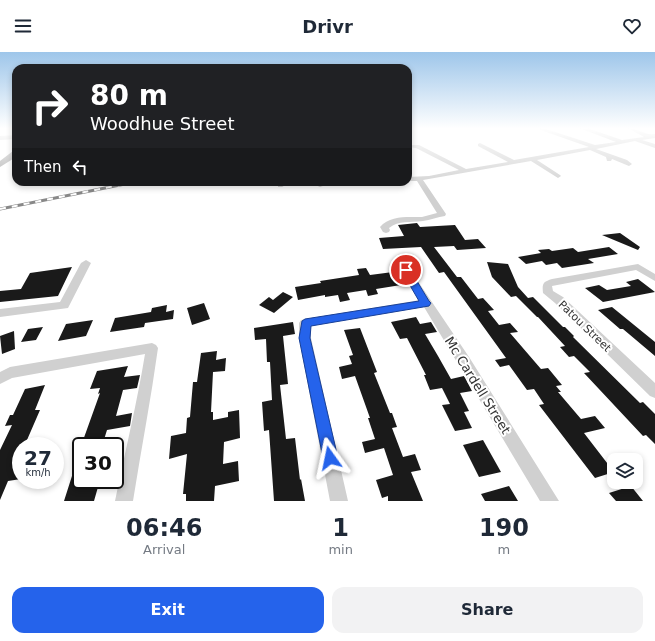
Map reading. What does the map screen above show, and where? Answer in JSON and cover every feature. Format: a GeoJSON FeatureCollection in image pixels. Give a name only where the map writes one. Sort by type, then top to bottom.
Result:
{"type":"FeatureCollection","features":[{"type":"Feature","properties":{"kind":"main road"},"geometry":{"type":"LineString","coordinates":[[0,155],[9,149]]}},
{"type":"Feature","properties":{"kind":"main road"},"geometry":{"type":"LineString","coordinates":[[0,165],[4,160]]}},
{"type":"Feature","properties":{"kind":"street"},"geometry":{"type":"LineString","coordinates":[[422,149],[465,172]]}},
{"type":"Feature","properties":{"kind":"street"},"geometry":{"type":"LineString","coordinates":[[488,149],[513,162]]}},
{"type":"Feature","properties":{"kind":"street"},"geometry":{"type":"LineString","coordinates":[[412,179],[465,172],[588,149]]}},
{"type":"Feature","properties":{"kind":"street"},"geometry":{"type":"LineString","coordinates":[[595,149],[609,158],[625,161],[629,164]]}},
{"type":"Feature","properties":{"kind":"street"},"geometry":{"type":"LineString","coordinates":[[532,159],[558,176]]}},
{"type":"Feature","properties":{"kind":"street"},"geometry":{"type":"LineString","coordinates":[[386,230],[384,227],[391,222],[411,218],[422,219],[442,214],[419,179]]}},
{"type":"Feature","properties":{"kind":"street"},"geometry":{"type":"LineString","coordinates":[[0,313],[64,305],[86,263]]}},
{"type":"Feature","properties":{"kind":"street","name":"Patou Street"},"geometry":{"type":"LineString","coordinates":[[655,278],[638,267],[556,281],[547,284],[548,292],[559,300],[655,392]]}},
{"type":"Feature","properties":{"kind":"street","name":"Mc Cardell Street"},"geometry":{"type":"LineString","coordinates":[[406,270],[550,501]]}},
{"type":"Feature","properties":{"kind":"street"},"geometry":{"type":"LineString","coordinates":[[340,501],[305,338],[305,323],[426,303]]}},
{"type":"Feature","properties":{"kind":"street"},"geometry":{"type":"LineString","coordinates":[[0,378],[10,373],[152,348],[145,395],[139,417],[124,501]]}},
{"type":"Feature","properties":{"kind":"building"},"geometry":{"type":"Polygon","coordinates":[[[417,223],[420,227],[455,225],[465,240],[478,239],[486,248],[457,250],[454,246],[434,247],[457,277],[461,277],[478,299],[483,298],[494,310],[488,311],[499,325],[510,323],[518,332],[510,333],[541,369],[548,368],[562,385],[556,386],[561,392],[558,392],[581,419],[595,416],[605,428],[584,433],[607,463],[607,474],[595,478],[539,405],[544,404],[534,389],[527,390],[509,365],[500,367],[495,360],[506,358],[444,272],[439,273],[421,247],[383,249],[379,238],[404,236],[398,225],[417,223]]]}},
{"type":"Feature","properties":{"kind":"building"},"geometry":{"type":"Polygon","coordinates":[[[620,233],[640,247],[638,250],[602,235],[620,233]]]}},
{"type":"Feature","properties":{"kind":"building"},"geometry":{"type":"Polygon","coordinates":[[[609,247],[618,254],[588,259],[594,263],[562,268],[557,263],[546,265],[542,261],[526,264],[518,257],[541,253],[538,250],[549,249],[552,251],[573,248],[578,252],[609,247]]]}},
{"type":"Feature","properties":{"kind":"building"},"geometry":{"type":"Polygon","coordinates":[[[487,262],[508,264],[518,287],[528,298],[533,297],[563,327],[565,327],[574,336],[573,337],[640,403],[643,402],[655,414],[655,444],[646,435],[643,436],[584,373],[590,372],[574,356],[569,357],[560,347],[565,346],[538,317],[516,296],[511,297],[492,277],[487,262]]]}},
{"type":"Feature","properties":{"kind":"building"},"geometry":{"type":"Polygon","coordinates":[[[72,267],[58,296],[0,302],[0,291],[21,289],[30,273],[72,267]]]}},
{"type":"Feature","properties":{"kind":"building"},"geometry":{"type":"Polygon","coordinates":[[[366,268],[370,275],[393,272],[401,285],[376,289],[378,294],[368,296],[366,290],[347,293],[350,300],[340,302],[338,295],[325,297],[325,295],[298,300],[295,287],[321,283],[320,281],[359,275],[357,269],[366,268]]]}},
{"type":"Feature","properties":{"kind":"building"},"geometry":{"type":"Polygon","coordinates":[[[638,279],[655,292],[603,302],[585,288],[599,285],[607,290],[631,286],[626,282],[638,279]]]}},
{"type":"Feature","properties":{"kind":"building"},"geometry":{"type":"Polygon","coordinates":[[[283,292],[293,297],[274,313],[259,305],[269,297],[273,300],[283,292]]]}},
{"type":"Feature","properties":{"kind":"building"},"geometry":{"type":"Polygon","coordinates":[[[204,303],[210,319],[192,325],[187,308],[204,303]]]}},
{"type":"Feature","properties":{"kind":"building"},"geometry":{"type":"Polygon","coordinates":[[[167,305],[166,312],[174,310],[173,319],[145,323],[144,327],[110,332],[115,318],[151,312],[152,308],[167,305]]]}},
{"type":"Feature","properties":{"kind":"building"},"geometry":{"type":"Polygon","coordinates":[[[612,307],[655,342],[655,356],[598,310],[612,307]]]}},
{"type":"Feature","properties":{"kind":"building"},"geometry":{"type":"Polygon","coordinates":[[[416,317],[420,324],[431,322],[437,332],[425,334],[451,379],[464,376],[472,391],[460,393],[469,411],[464,412],[472,428],[455,431],[442,405],[450,404],[442,388],[430,390],[424,375],[426,375],[407,338],[400,339],[391,322],[416,317]]]}},
{"type":"Feature","properties":{"kind":"building"},"geometry":{"type":"Polygon","coordinates":[[[93,320],[86,336],[58,341],[66,324],[93,320]]]}},
{"type":"Feature","properties":{"kind":"building"},"geometry":{"type":"Polygon","coordinates":[[[293,322],[295,334],[283,336],[288,384],[280,385],[286,439],[295,438],[300,480],[301,479],[305,501],[274,501],[269,430],[264,431],[262,402],[272,400],[270,362],[267,362],[266,339],[255,340],[254,328],[293,322]]]}},
{"type":"Feature","properties":{"kind":"building"},"geometry":{"type":"Polygon","coordinates":[[[43,327],[36,340],[21,342],[28,329],[43,327]]]}},
{"type":"Feature","properties":{"kind":"building"},"geometry":{"type":"Polygon","coordinates":[[[360,328],[377,372],[374,373],[397,427],[392,428],[403,457],[415,454],[421,470],[411,472],[423,501],[388,501],[388,496],[382,498],[376,480],[393,475],[384,448],[365,453],[362,442],[375,439],[368,418],[370,418],[355,376],[342,379],[339,367],[352,364],[349,356],[353,355],[344,330],[360,328]]]}},
{"type":"Feature","properties":{"kind":"building"},"geometry":{"type":"Polygon","coordinates":[[[14,331],[15,349],[2,354],[0,336],[14,331]]]}},
{"type":"Feature","properties":{"kind":"building"},"geometry":{"type":"Polygon","coordinates":[[[217,351],[216,360],[226,358],[225,371],[213,372],[211,412],[213,412],[213,420],[228,417],[228,412],[239,410],[240,438],[224,442],[223,464],[238,461],[239,481],[215,486],[214,501],[186,501],[186,494],[183,494],[187,454],[169,459],[171,436],[186,433],[187,418],[190,417],[193,382],[197,382],[201,353],[217,351]]]}},
{"type":"Feature","properties":{"kind":"building"},"geometry":{"type":"Polygon","coordinates":[[[128,366],[124,377],[140,375],[137,388],[123,390],[116,416],[132,413],[130,426],[107,430],[105,437],[84,437],[100,393],[98,394],[100,388],[90,389],[97,371],[128,366]]]}},
{"type":"Feature","properties":{"kind":"building"},"geometry":{"type":"Polygon","coordinates":[[[45,385],[35,410],[40,410],[28,437],[12,437],[12,480],[8,481],[0,500],[0,450],[12,425],[5,426],[10,415],[13,415],[25,389],[45,385]]]}},
{"type":"Feature","properties":{"kind":"building"},"geometry":{"type":"Polygon","coordinates":[[[483,440],[501,472],[479,477],[463,445],[483,440]]]}},
{"type":"Feature","properties":{"kind":"building"},"geometry":{"type":"Polygon","coordinates":[[[72,476],[72,489],[97,489],[94,501],[64,501],[72,476]]]}},
{"type":"Feature","properties":{"kind":"building"},"geometry":{"type":"Polygon","coordinates":[[[509,486],[518,501],[485,501],[481,494],[509,486]]]}},
{"type":"Feature","properties":{"kind":"building"},"geometry":{"type":"Polygon","coordinates":[[[622,489],[633,489],[643,501],[616,501],[609,493],[622,489]]]}},
{"type":"Feature","properties":{"kind":"railway"},"geometry":{"type":"LineString","coordinates":[[0,209],[115,186]]}},
{"type":"Feature","properties":{"kind":"route"},"geometry":{"type":"LineString","coordinates":[[330,458],[305,338],[305,323],[426,303],[416,289],[406,270]]}}]}
